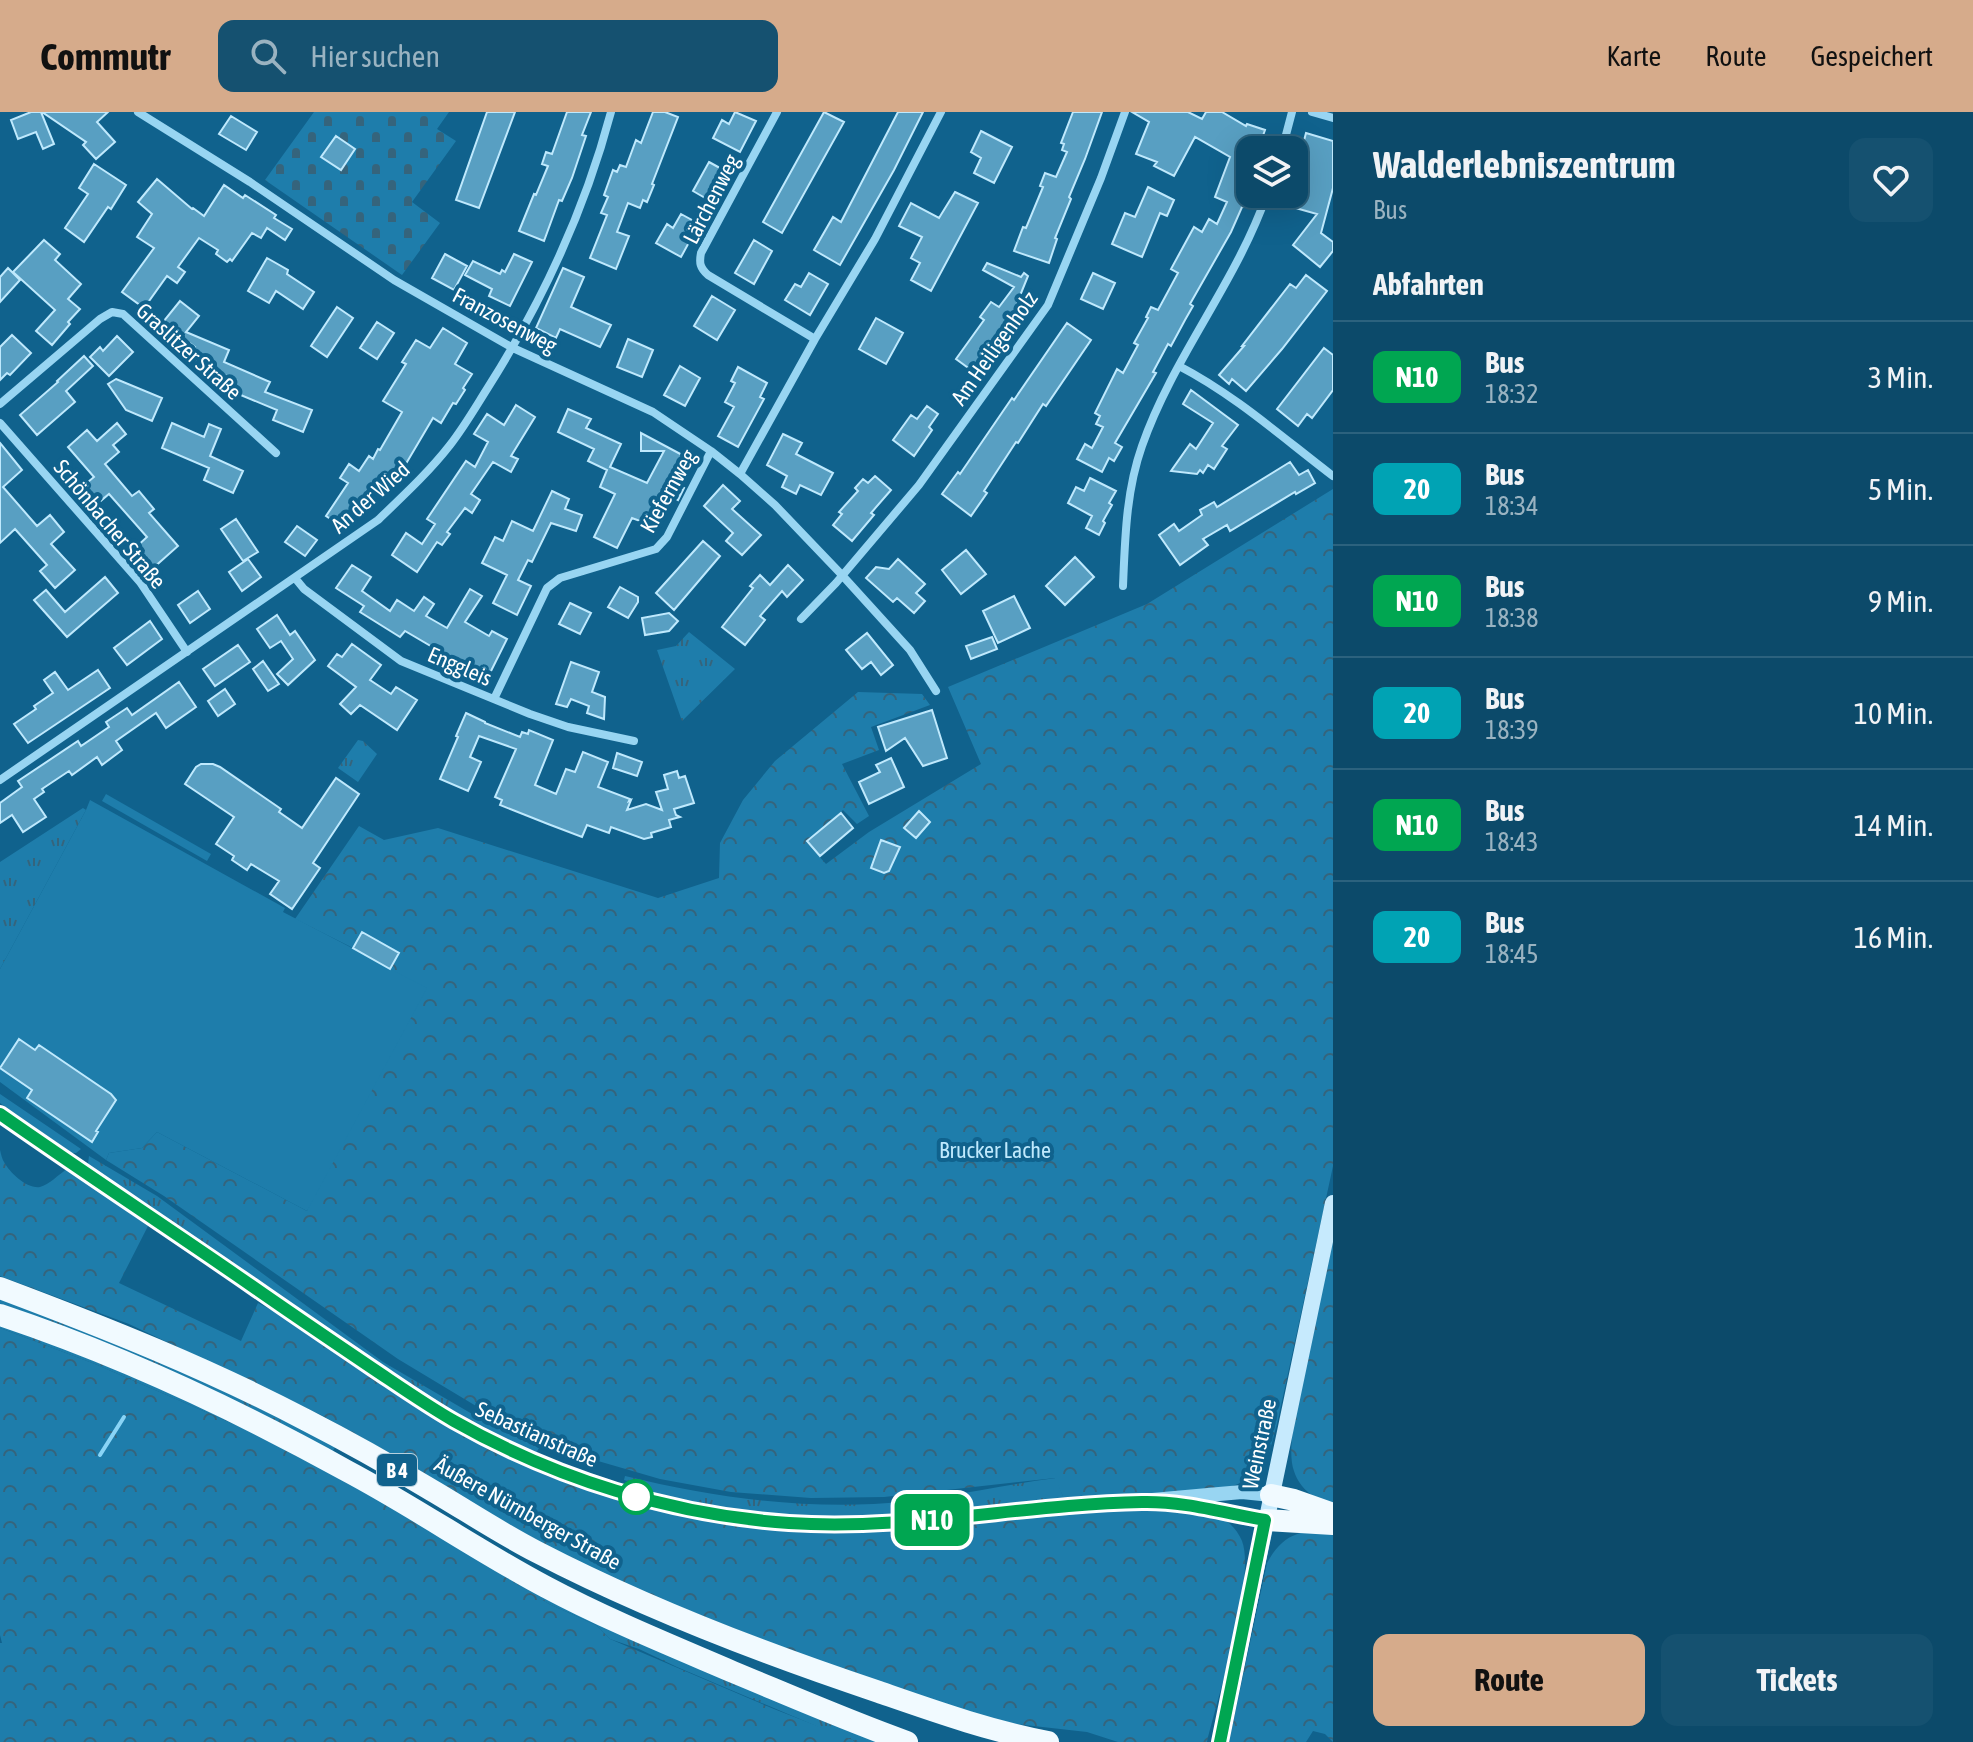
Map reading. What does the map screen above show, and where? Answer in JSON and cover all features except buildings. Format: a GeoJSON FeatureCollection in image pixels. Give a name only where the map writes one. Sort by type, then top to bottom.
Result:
{"type":"FeatureCollection","features":[{"type":"Feature","properties":{"kind":"highway","name":"Äußere Nürnberger Straße"},"geometry":{"type":"LineString","coordinates":[[0,1288],[122,1334],[267,1400],[372,1456],[536,1552],[648,1605],[842,1680],[999,1731],[1048,1742]]}},
{"type":"Feature","properties":{"kind":"highway","name":"B 4"},"geometry":{"type":"LineString","coordinates":[[0,1315],[109,1356],[238,1414],[347,1470],[572,1600],[721,1667],[907,1742]]}},
{"type":"Feature","properties":{"kind":"highway"},"geometry":{"type":"LineString","coordinates":[[1271,1495],[1333,1514]]}},
{"type":"Feature","properties":{"kind":"highway"},"geometry":{"type":"LineString","coordinates":[[1265,1520],[1333,1524]]}},
{"type":"Feature","properties":{"kind":"main road","name":"Weinstraße"},"geometry":{"type":"LineString","coordinates":[[1220,1742],[1333,1203]]}},
{"type":"Feature","properties":{"kind":"street","name":"Franzosenweg"},"geometry":{"type":"LineString","coordinates":[[138,112],[250,182],[394,280],[513,348],[653,412],[711,451],[775,505],[841,574],[910,650],[936,691]]}},
{"type":"Feature","properties":{"kind":"street","name":"An der Wied"},"geometry":{"type":"LineString","coordinates":[[0,780],[378,520],[426,472],[455,438],[513,348],[575,220],[602,147],[611,112]]}},
{"type":"Feature","properties":{"kind":"street","name":"Lärchenweg"},"geometry":{"type":"LineString","coordinates":[[777,112],[699,261],[701,270],[708,275],[815,339]]}},
{"type":"Feature","properties":{"kind":"street"},"geometry":{"type":"LineString","coordinates":[[740,474],[875,239],[941,112]]}},
{"type":"Feature","properties":{"kind":"street","name":"Am Heiligenholz"},"geometry":{"type":"LineString","coordinates":[[841,574],[919,485],[1048,305],[1125,112]]}},
{"type":"Feature","properties":{"kind":"street"},"geometry":{"type":"LineString","coordinates":[[1286,136],[1292,112]]}},
{"type":"Feature","properties":{"kind":"street"},"geometry":{"type":"LineString","coordinates":[[1312,112],[1333,118]]}},
{"type":"Feature","properties":{"kind":"street"},"geometry":{"type":"LineString","coordinates":[[1123,586],[1127,515],[1135,469],[1150,427],[1179,366],[1245,249],[1261,208]]}},
{"type":"Feature","properties":{"kind":"street","name":"Graslitzer Straße"},"geometry":{"type":"LineString","coordinates":[[0,404],[40,368],[112,312],[123,314],[276,453]]}},
{"type":"Feature","properties":{"kind":"street"},"geometry":{"type":"LineString","coordinates":[[1179,366],[1245,409],[1333,476]]}},
{"type":"Feature","properties":{"kind":"street","name":"Schönbacher Straße"},"geometry":{"type":"LineString","coordinates":[[0,423],[140,582],[187,652]]}},
{"type":"Feature","properties":{"kind":"street","name":"Kiefernweg"},"geometry":{"type":"LineString","coordinates":[[494,699],[547,588],[560,578],[656,549],[667,537],[711,451]]}},
{"type":"Feature","properties":{"kind":"street"},"geometry":{"type":"LineString","coordinates":[[801,619],[841,574]]}},
{"type":"Feature","properties":{"kind":"street","name":"Enggleis"},"geometry":{"type":"LineString","coordinates":[[295,578],[304,589],[393,656],[559,724],[634,741]]}},
{"type":"Feature","properties":{"kind":"street","name":"Sebastianstraße"},"geometry":{"type":"LineString","coordinates":[[0,1114],[452,1420],[506,1448],[573,1476],[638,1498],[710,1514],[815,1524],[908,1522],[1242,1492],[1271,1495]]}},
{"type":"Feature","properties":{"kind":"street","name":"Sebastianstraße"},"geometry":{"type":"LineString","coordinates":[[1145,1502],[1196,1506],[1265,1520]]}},
{"type":"Feature","properties":{"kind":"green space"},"geometry":{"type":"Polygon","coordinates":[[[314,112],[449,112],[437,129],[456,141],[412,202],[440,223],[402,275],[265,180],[314,112]]]}},
{"type":"Feature","properties":{"kind":"green space","name":"Brucker Lache"},"geometry":{"type":"Polygon","coordinates":[[[1333,489],[1333,1166],[1277,1424],[1267,1458],[1254,1475],[1243,1482],[1196,1492],[1064,1499],[1055,1478],[884,1497],[811,1498],[731,1492],[660,1479],[574,1454],[486,1412],[398,1359],[164,1196],[106,1160],[109,1153],[142,1148],[157,1132],[307,1211],[390,969],[362,932],[353,948],[295,919],[359,826],[384,840],[438,828],[658,898],[719,878],[720,843],[743,800],[775,761],[858,692],[922,694],[930,705],[871,727],[879,750],[842,764],[869,816],[857,824],[843,810],[806,842],[826,864],[869,832],[981,764],[948,687],[1147,604],[1333,489]]]}},
{"type":"Feature","properties":{"kind":"green space"},"geometry":{"type":"Polygon","coordinates":[[[689,632],[735,669],[682,721],[657,650],[676,646],[689,632]]]}},
{"type":"Feature","properties":{"kind":"green space"},"geometry":{"type":"Polygon","coordinates":[[[358,740],[377,754],[358,782],[338,768],[358,740]]]}},
{"type":"Feature","properties":{"kind":"green space"},"geometry":{"type":"Polygon","coordinates":[[[106,794],[211,854],[207,861],[102,801],[106,794]]]}},
{"type":"Feature","properties":{"kind":"green space"},"geometry":{"type":"Polygon","coordinates":[[[90,800],[285,908],[283,912],[352,948],[362,932],[399,953],[390,969],[427,988],[307,1211],[157,1132],[142,1148],[109,1153],[106,1160],[0,1082],[0,969],[90,800]]]}},
{"type":"Feature","properties":{"kind":"green space"},"geometry":{"type":"Polygon","coordinates":[[[83,808],[86,810],[0,969],[0,862],[83,808]]]}},
{"type":"Feature","properties":{"kind":"green space"},"geometry":{"type":"Polygon","coordinates":[[[0,1094],[81,1149],[72,1153],[0,1103],[0,1094]]]}},
{"type":"Feature","properties":{"kind":"green space"},"geometry":{"type":"Polygon","coordinates":[[[0,1150],[7,1166],[24,1183],[40,1187],[67,1169],[148,1226],[119,1283],[241,1341],[258,1303],[417,1407],[506,1457],[547,1476],[627,1502],[631,1509],[642,1513],[647,1508],[733,1525],[820,1533],[1136,1510],[1193,1511],[1223,1519],[1234,1528],[1242,1541],[1244,1582],[1234,1639],[1207,1742],[1118,1742],[1087,1732],[1016,1724],[979,1715],[812,1659],[640,1591],[552,1549],[321,1415],[129,1324],[0,1276],[0,1150]]]}},
{"type":"Feature","properties":{"kind":"green space"},"geometry":{"type":"Polygon","coordinates":[[[89,1156],[157,1196],[383,1362],[479,1418],[539,1448],[536,1453],[476,1424],[380,1368],[88,1164],[89,1156]]]}},
{"type":"Feature","properties":{"kind":"green space"},"geometry":{"type":"Polygon","coordinates":[[[1333,1239],[1333,1508],[1300,1484],[1294,1471],[1291,1448],[1333,1239]]]}},
{"type":"Feature","properties":{"kind":"green space"},"geometry":{"type":"Polygon","coordinates":[[[0,1296],[122,1343],[336,1445],[332,1453],[0,1306],[0,1296]]]}},
{"type":"Feature","properties":{"kind":"green space"},"geometry":{"type":"Polygon","coordinates":[[[0,1323],[161,1388],[242,1428],[95,1364],[0,1328],[0,1323]]]}},
{"type":"Feature","properties":{"kind":"green space"},"geometry":{"type":"Polygon","coordinates":[[[0,1328],[95,1364],[245,1429],[397,1511],[549,1604],[596,1625],[610,1639],[858,1742],[0,1742],[0,1328]]]}},
{"type":"Feature","properties":{"kind":"green space"},"geometry":{"type":"Polygon","coordinates":[[[247,1430],[883,1742],[858,1742],[835,1734],[610,1639],[596,1625],[549,1604],[247,1430]]]}},
{"type":"Feature","properties":{"kind":"green space"},"geometry":{"type":"Polygon","coordinates":[[[625,1476],[749,1499],[843,1505],[920,1500],[1056,1478],[1064,1499],[860,1517],[785,1515],[649,1492],[650,1487],[624,1480],[625,1476]]]}},
{"type":"Feature","properties":{"kind":"green space"},"geometry":{"type":"Polygon","coordinates":[[[1333,1529],[1333,1742],[1325,1734],[1313,1731],[1306,1742],[1229,1742],[1267,1563],[1280,1545],[1294,1535],[1333,1529]]]}},
{"type":"Feature","properties":{"kind":"waterway"},"geometry":{"type":"LineString","coordinates":[[100,1455],[124,1417]]}},
{"type":"Feature","properties":{"kind":"bus line","name":"N10"},"geometry":{"type":"LineString","coordinates":[[0,1114],[452,1420],[537,1463],[638,1498],[710,1514],[829,1525],[908,1522],[1145,1502],[1196,1506],[1265,1520],[1220,1742]]}}]}
